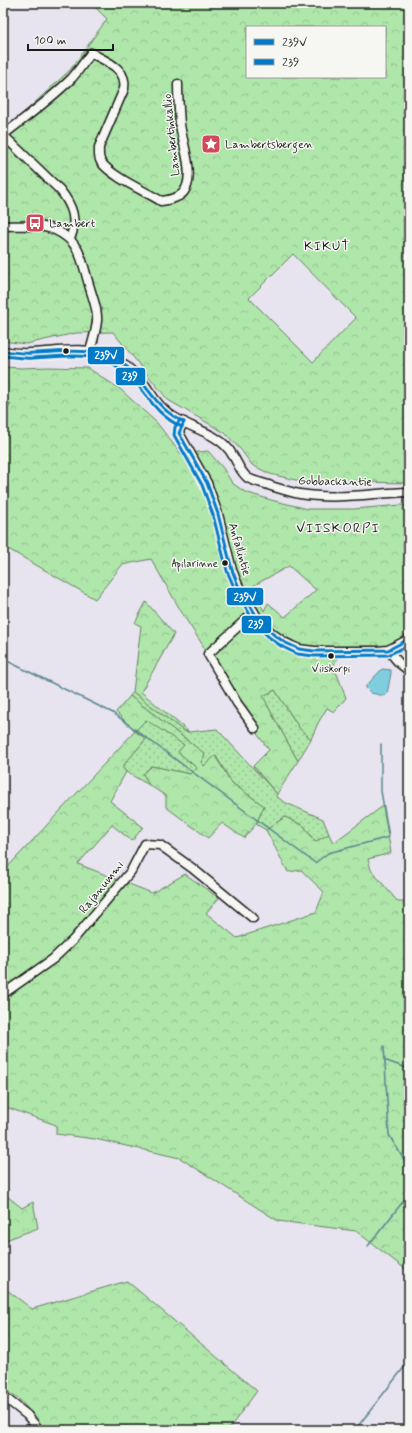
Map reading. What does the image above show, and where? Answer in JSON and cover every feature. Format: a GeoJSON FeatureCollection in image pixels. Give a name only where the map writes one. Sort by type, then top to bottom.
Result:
{"type":"FeatureCollection","features":[{"type":"Feature","properties":{"kind":"street","name":"Lambertinkallio"},"geometry":{"type":"LineString","coordinates":[[3,135],[27,117],[73,77],[91,53],[118,68],[123,74],[125,82],[124,88],[99,147],[99,156],[102,162],[115,174],[161,201],[168,200],[185,192],[188,184],[189,169],[180,125],[178,84]]}},
{"type":"Feature","properties":{"kind":"street"},"geometry":{"type":"LineString","coordinates":[[3,135],[60,190],[66,198],[71,207],[74,226],[70,239]]}},
{"type":"Feature","properties":{"kind":"street"},"geometry":{"type":"LineString","coordinates":[[3,226],[46,228],[54,230],[70,239],[77,248],[81,255],[96,308],[97,320],[90,351]]}},
{"type":"Feature","properties":{"kind":"street","name":"Gobbackantie"},"geometry":{"type":"LineString","coordinates":[[3,351],[31,354],[70,350],[90,351],[106,355],[125,365],[140,379],[160,406],[168,413],[214,437],[224,444],[233,455],[241,471],[248,478],[291,492],[311,495],[338,496],[409,492]]}},
{"type":"Feature","properties":{"kind":"street","name":"Anfallintie"},"geometry":{"type":"LineString","coordinates":[[184,422],[180,429],[181,437],[207,483],[218,514],[232,570],[238,585],[263,625],[284,642],[299,649],[314,651],[342,652],[388,650],[409,639]]}},
{"type":"Feature","properties":{"kind":"street"},"geometry":{"type":"LineString","coordinates":[[254,612],[208,654],[237,703],[255,728]]}},
{"type":"Feature","properties":{"kind":"street"},"geometry":{"type":"LineString","coordinates":[[388,650],[399,663],[409,671]]}},
{"type":"Feature","properties":{"kind":"street","name":"Rajanummi"},"geometry":{"type":"LineString","coordinates":[[3,994],[53,959],[73,940],[131,871],[145,844],[160,845],[192,868],[253,918]]}},
{"type":"Feature","properties":{"kind":"street"},"geometry":{"type":"LineString","coordinates":[[3,1396],[27,1415],[39,1430]]}},
{"type":"Feature","properties":{"kind":"green space"},"geometry":{"type":"Polygon","coordinates":[[[91,3],[409,3],[409,483],[300,481],[270,474],[252,465],[241,450],[225,433],[168,400],[113,332],[76,333],[26,344],[3,341],[3,132],[70,70],[107,19],[91,3]],[[293,254],[249,298],[313,362],[356,318],[293,254]]]}},
{"type":"Feature","properties":{"kind":"green space"},"geometry":{"type":"Polygon","coordinates":[[[3,367],[88,368],[120,389],[157,423],[181,454],[208,451],[223,468],[232,483],[245,492],[308,509],[354,509],[401,505],[409,506],[409,633],[392,644],[381,648],[338,648],[337,659],[331,670],[337,674],[346,698],[334,712],[327,708],[311,739],[300,729],[275,690],[263,696],[298,761],[277,794],[253,766],[269,750],[235,704],[202,644],[185,618],[151,559],[122,565],[95,599],[3,546],[3,417],[11,404],[3,401],[3,367]],[[289,566],[251,587],[264,611],[268,603],[285,617],[316,590],[289,566]]]}},
{"type":"Feature","properties":{"kind":"green space"},"geometry":{"type":"Polygon","coordinates":[[[146,602],[174,634],[141,692],[189,732],[184,731],[133,692],[141,626],[135,623],[146,602]]]}},
{"type":"Feature","properties":{"kind":"green space"},"geometry":{"type":"Polygon","coordinates":[[[275,690],[300,729],[311,739],[298,761],[262,696],[275,690]]]}},
{"type":"Feature","properties":{"kind":"green space"},"geometry":{"type":"Polygon","coordinates":[[[133,692],[184,731],[189,732],[217,729],[277,794],[276,796],[284,802],[323,819],[329,834],[315,842],[304,826],[285,817],[266,830],[256,824],[264,806],[232,783],[216,756],[204,766],[201,763],[205,754],[130,696],[133,692]]]}},
{"type":"Feature","properties":{"kind":"green space"},"geometry":{"type":"Polygon","coordinates":[[[130,696],[205,754],[201,762],[204,766],[215,756],[232,783],[264,806],[256,824],[244,838],[222,823],[208,838],[166,807],[166,796],[149,785],[143,774],[152,766],[190,774],[197,768],[178,752],[184,745],[146,720],[135,731],[116,712],[130,696]]]}},
{"type":"Feature","properties":{"kind":"green space"},"geometry":{"type":"Polygon","coordinates":[[[146,719],[184,745],[178,752],[197,768],[191,774],[151,766],[144,774],[149,785],[126,772],[122,767],[146,739],[135,731],[146,719]]]}},
{"type":"Feature","properties":{"kind":"green space"},"geometry":{"type":"Polygon","coordinates":[[[135,731],[146,739],[122,767],[126,772],[110,801],[143,827],[132,841],[112,825],[78,864],[152,893],[185,874],[219,898],[206,913],[237,938],[316,912],[324,892],[301,870],[288,872],[266,830],[285,817],[304,826],[315,842],[329,834],[333,843],[383,806],[391,853],[368,859],[371,870],[398,902],[409,902],[409,1272],[356,1231],[278,1221],[180,1158],[95,1139],[56,1134],[56,1125],[3,1106],[3,872],[135,731]]]}},
{"type":"Feature","properties":{"kind":"green space"},"geometry":{"type":"Polygon","coordinates":[[[3,1193],[22,1208],[33,1202],[38,1228],[3,1241],[3,1193]]]}},
{"type":"Feature","properties":{"kind":"green space"},"geometry":{"type":"Polygon","coordinates":[[[127,1281],[257,1391],[228,1430],[46,1430],[20,1400],[3,1389],[3,1287],[32,1309],[127,1281]]]}},
{"type":"Feature","properties":{"kind":"water"},"geometry":{"type":"Polygon","coordinates":[[[382,669],[391,670],[387,694],[385,696],[371,693],[366,688],[366,686],[382,669]]]}},
{"type":"Feature","properties":{"kind":"waterway"},"geometry":{"type":"LineString","coordinates":[[3,659],[113,713],[315,863],[328,853],[389,837],[381,791],[381,744]]}},
{"type":"Feature","properties":{"kind":"waterway"},"geometry":{"type":"LineString","coordinates":[[384,1046],[389,1135],[409,1168]]}},
{"type":"Feature","properties":{"kind":"waterway"},"geometry":{"type":"LineString","coordinates":[[384,1060],[409,1069]]}},
{"type":"Feature","properties":{"kind":"waterway"},"geometry":{"type":"LineString","coordinates":[[368,1246],[409,1194]]}},
{"type":"Feature","properties":{"kind":"waterway"},"geometry":{"type":"LineString","coordinates":[[355,1430],[409,1361]]}},
{"type":"Feature","properties":{"kind":"transit line","name":"239V"},"geometry":{"type":"LineString","coordinates":[[3,351],[26,353],[82,351],[106,355],[127,367],[135,374],[166,410],[184,422]]}},
{"type":"Feature","properties":{"kind":"transit line","name":"239"},"geometry":{"type":"LineString","coordinates":[[3,356],[26,358],[80,356],[91,357],[113,364],[131,377],[163,414],[171,421],[182,427]]}},
{"type":"Feature","properties":{"kind":"transit line","name":"239"},"geometry":{"type":"LineString","coordinates":[[180,420],[175,427],[174,435],[202,485],[213,515],[227,571],[234,587],[259,628],[281,646],[297,654],[314,656],[388,655],[409,645]]}},
{"type":"Feature","properties":{"kind":"transit line","name":"239V"},"geometry":{"type":"LineString","coordinates":[[184,422],[179,433],[207,483],[218,514],[232,570],[238,585],[263,625],[284,642],[299,649],[314,651],[388,650],[409,639]]}},
{"type":"Feature","properties":{"kind":"place","name":"Lambertsbergen"},"geometry":{"type":"Point","coordinates":[211,144]}},
{"type":"Feature","properties":{"kind":"place","name":"Lambert"},"geometry":{"type":"Point","coordinates":[35,223]}},
{"type":"Feature","properties":{"kind":"place","name":"Apilarinne"},"geometry":{"type":"Point","coordinates":[225,563]}},
{"type":"Feature","properties":{"kind":"place","name":"Viiskorpi"},"geometry":{"type":"Point","coordinates":[331,656]}},
{"type":"Feature","properties":{"kind":"district","name":"KIKUT"},"geometry":{"type":"Point","coordinates":[327,245]}},
{"type":"Feature","properties":{"kind":"district","name":"VIISKORPI"},"geometry":{"type":"Point","coordinates":[338,527]}}]}
